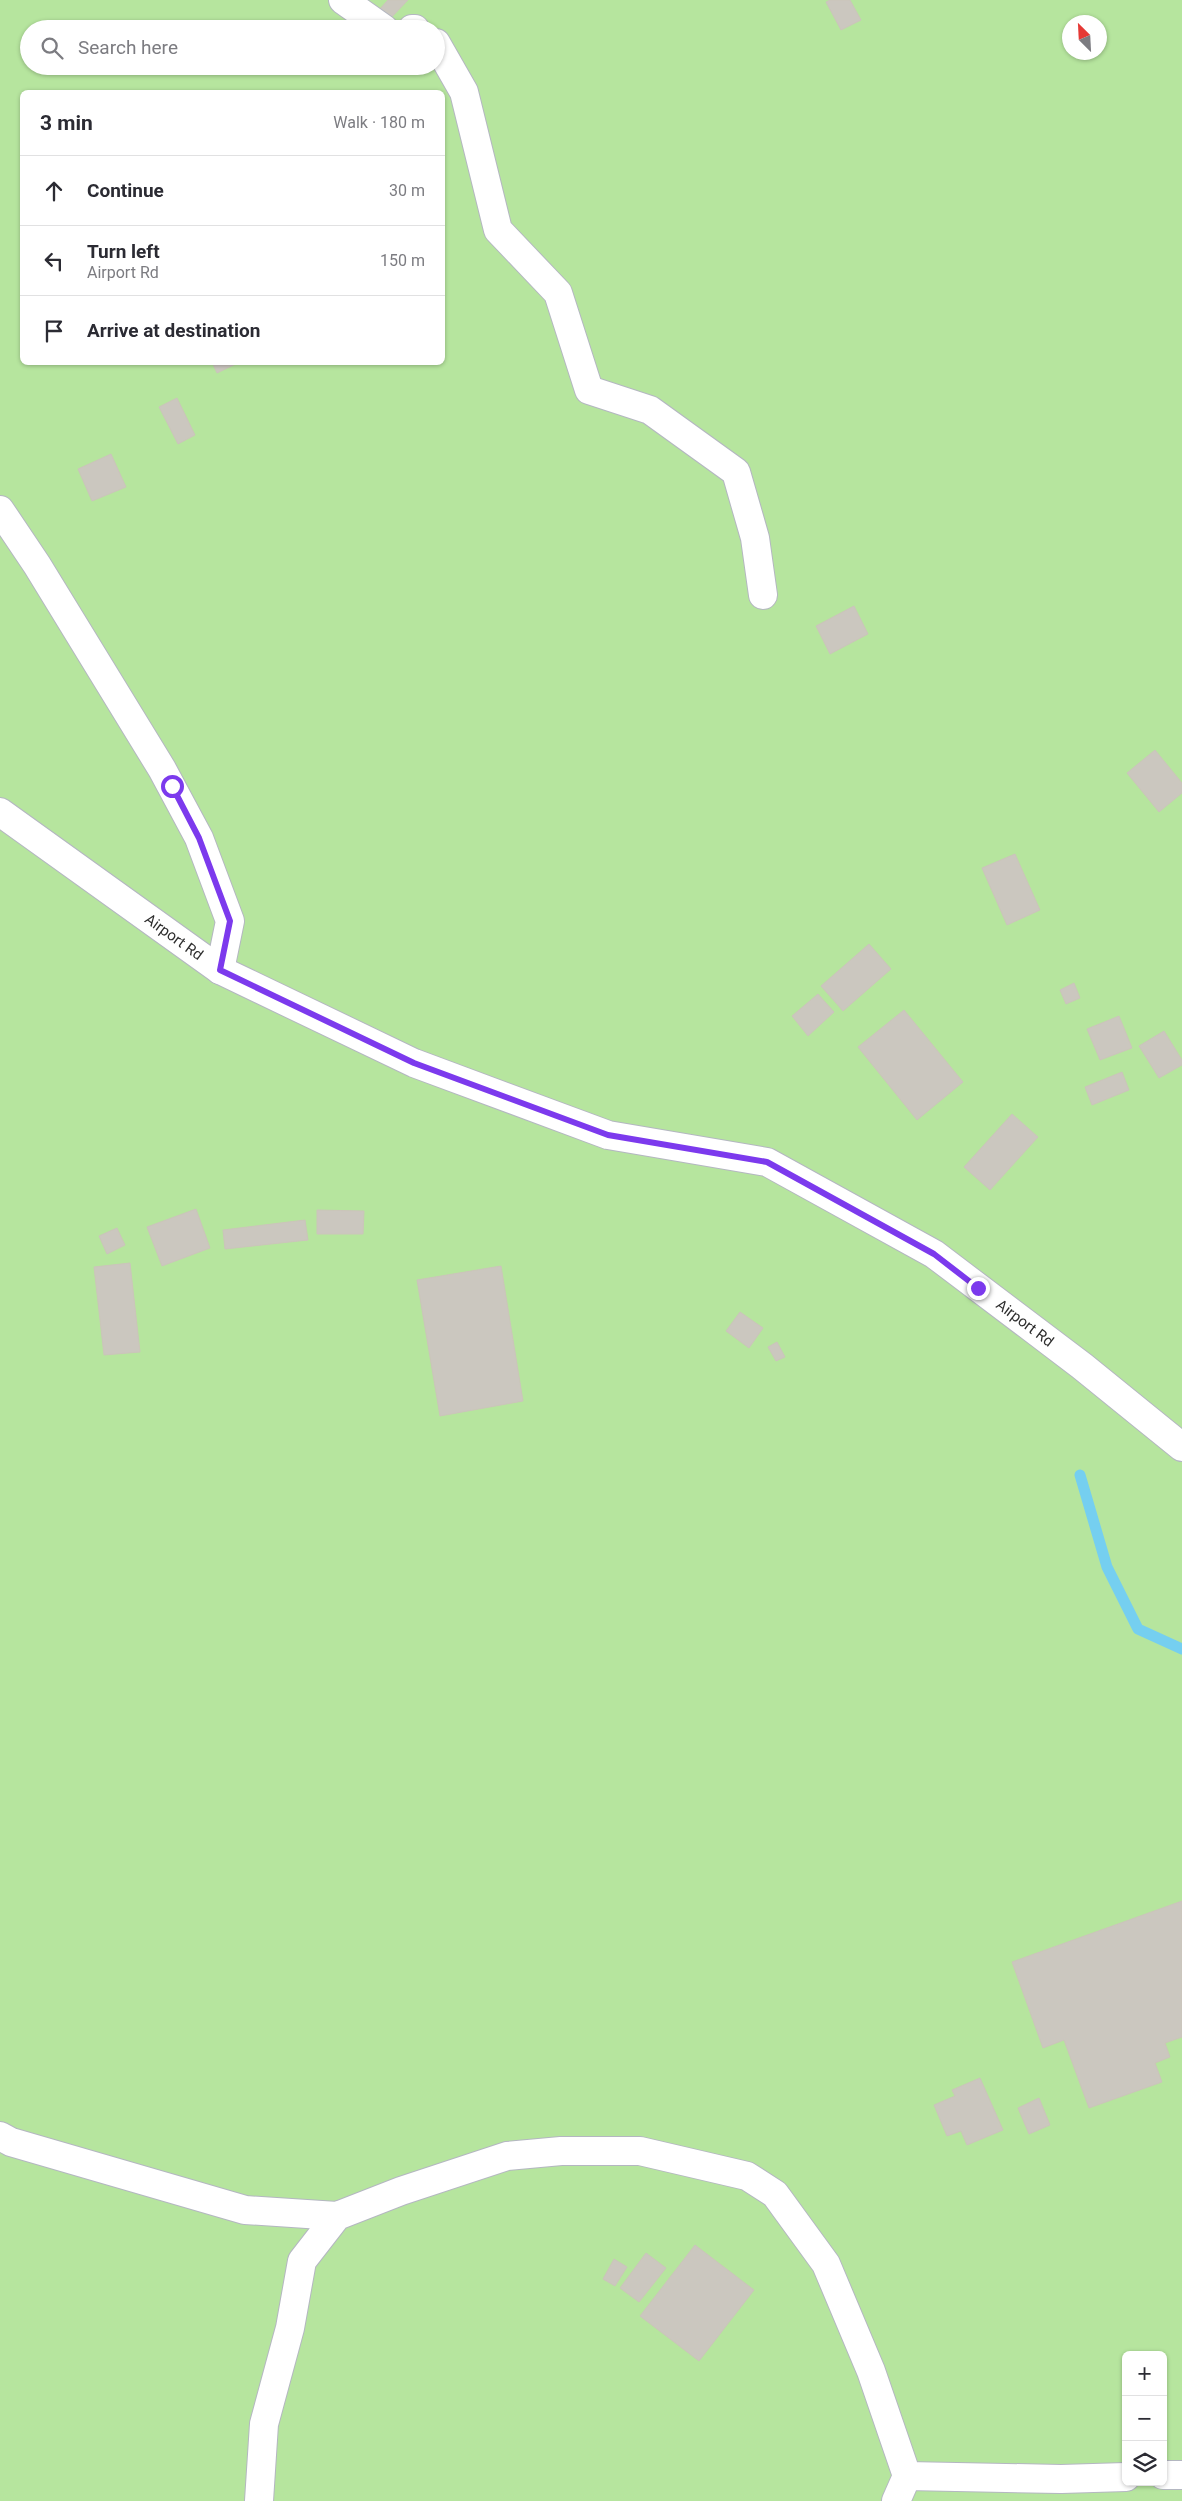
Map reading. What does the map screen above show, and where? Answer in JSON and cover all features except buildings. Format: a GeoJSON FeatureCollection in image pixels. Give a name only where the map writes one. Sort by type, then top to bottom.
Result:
{"type":"FeatureCollection","features":[{"type":"Feature","properties":{"kind":"street"},"geometry":{"type":"LineString","coordinates":[[343,0],[371,20]]}},
{"type":"Feature","properties":{"kind":"street"},"geometry":{"type":"LineString","coordinates":[[445,59],[464,92],[498,230],[558,294],[589,390],[650,410],[736,472],[755,538],[763,595]]}},
{"type":"Feature","properties":{"kind":"street"},"geometry":{"type":"LineString","coordinates":[[0,510],[38,565],[162,769],[199,838],[230,921],[220,970]]}},
{"type":"Feature","properties":{"kind":"street","name":"Airport Rd"},"geometry":{"type":"LineString","coordinates":[[0,812],[220,970],[414,1063],[608,1135],[767,1162],[934,1254],[1082,1366],[1182,1447]]}},
{"type":"Feature","properties":{"kind":"street"},"geometry":{"type":"LineString","coordinates":[[0,2136],[20,2145],[245,2210],[337,2216],[401,2191],[507,2156],[561,2151],[640,2151],[747,2176],[775,2194],[826,2264],[871,2371],[907,2476],[896,2501]]}},
{"type":"Feature","properties":{"kind":"street"},"geometry":{"type":"LineString","coordinates":[[259,2501],[264,2424],[290,2328],[302,2261],[337,2216]]}},
{"type":"Feature","properties":{"kind":"street"},"geometry":{"type":"LineString","coordinates":[[1167,2475],[1182,2475]]}},
{"type":"Feature","properties":{"kind":"street"},"geometry":{"type":"LineString","coordinates":[[907,2476],[1061,2479],[1122,2477]]}},
{"type":"Feature","properties":{"kind":"green space"},"geometry":{"type":"Polygon","coordinates":[[[0,0],[1182,0],[1182,2501],[0,2501],[0,0]]]}},
{"type":"Feature","properties":{"kind":"waterway"},"geometry":{"type":"LineString","coordinates":[[1080,1475],[1107,1567],[1138,1629],[1182,1649]]}},
{"type":"Feature","properties":{"kind":"route"},"geometry":{"type":"LineString","coordinates":[[172,786],[199,838],[230,921],[220,970],[414,1063],[608,1135],[767,1162],[934,1254],[978,1288]]}}]}
